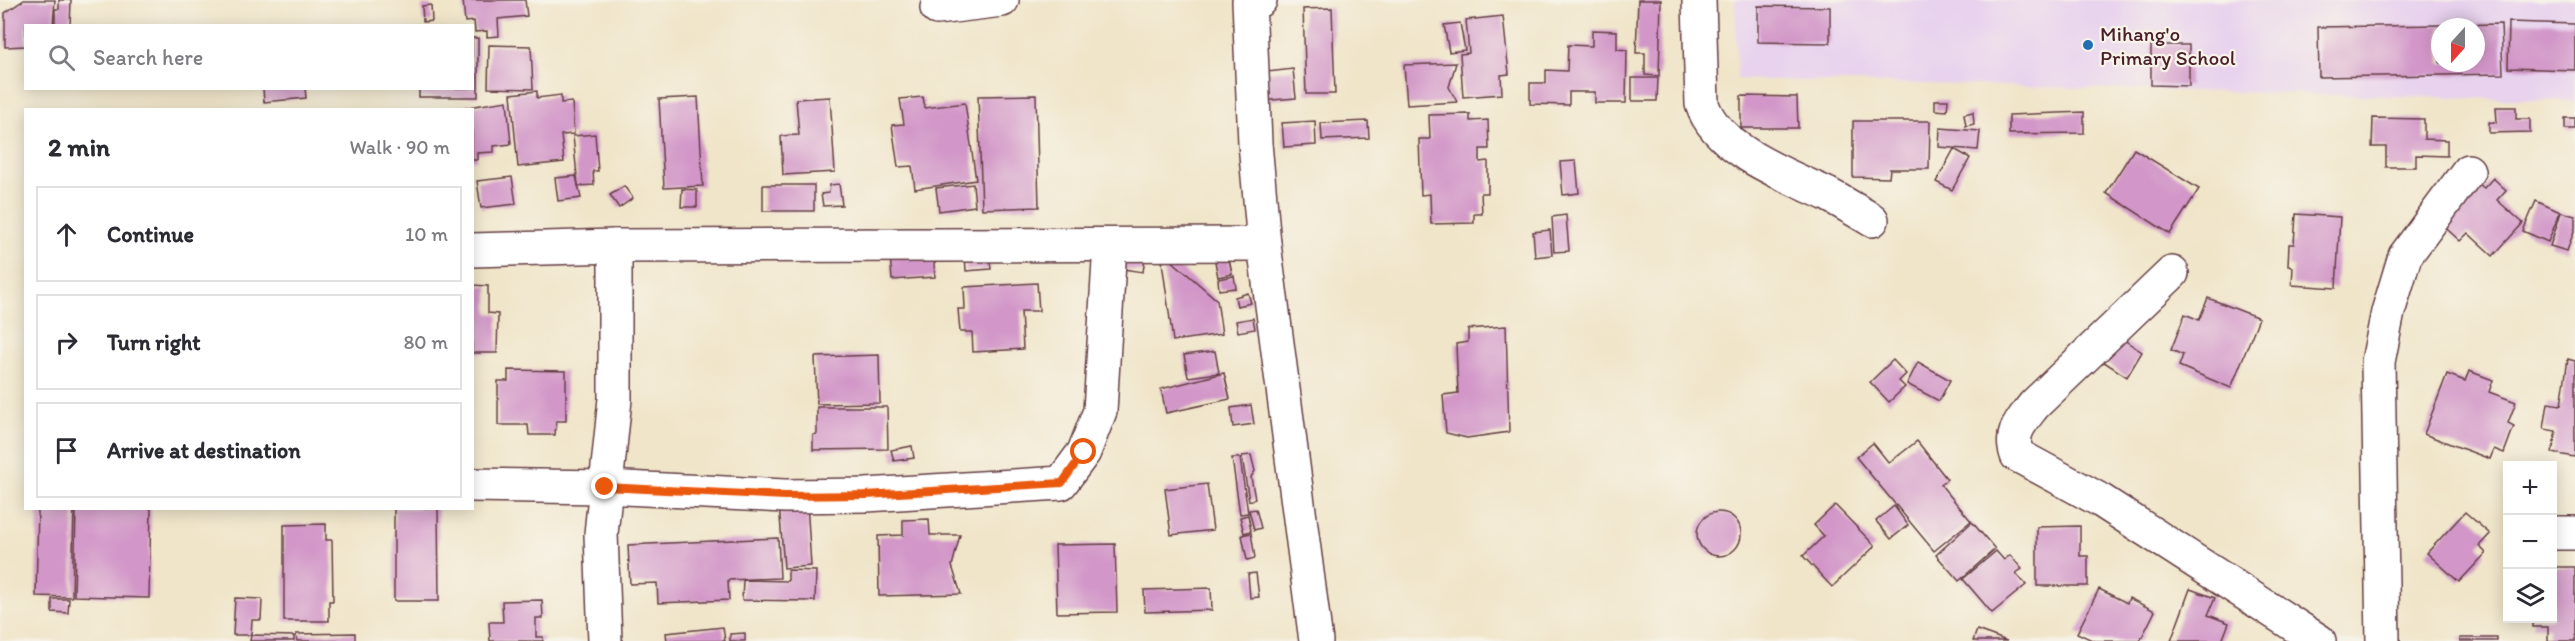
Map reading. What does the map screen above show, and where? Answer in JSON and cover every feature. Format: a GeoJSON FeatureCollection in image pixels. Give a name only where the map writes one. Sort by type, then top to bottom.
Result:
{"type":"FeatureCollection","features":[{"type":"Feature","properties":{"kind":"street"},"geometry":{"type":"LineString","coordinates":[[937,8],[1002,0]]}},
{"type":"Feature","properties":{"kind":"street"},"geometry":{"type":"LineString","coordinates":[[1247,0],[1263,244],[1316,641]]}},
{"type":"Feature","properties":{"kind":"street"},"geometry":{"type":"LineString","coordinates":[[1699,0],[1701,104],[1706,118],[1718,131],[1761,164],[1830,196],[1872,220]]}},
{"type":"Feature","properties":{"kind":"street"},"geometry":{"type":"LineString","coordinates":[[2383,641],[2378,362],[2388,312],[2405,256],[2468,171]]}},
{"type":"Feature","properties":{"kind":"street"},"geometry":{"type":"LineString","coordinates":[[474,250],[615,246],[1263,244]]}},
{"type":"Feature","properties":{"kind":"street"},"geometry":{"type":"LineString","coordinates":[[474,485],[605,487],[785,496],[866,495],[1062,483],[1084,452],[1100,411],[1110,245]]}},
{"type":"Feature","properties":{"kind":"street"},"geometry":{"type":"LineString","coordinates":[[605,641],[601,534],[615,399],[615,246]]}},
{"type":"Feature","properties":{"kind":"street"},"geometry":{"type":"LineString","coordinates":[[2172,273],[2034,405],[2015,430],[2013,442],[2018,454],[2100,500],[2319,641]]}},
{"type":"Feature","properties":{"kind":"street"},"geometry":{"type":"LineString","coordinates":[[2557,533],[2575,533]]}},
{"type":"Feature","properties":{"kind":"shaded area","name":"Mihang'o Primary School"},"geometry":{"type":"Polygon","coordinates":[[[1735,0],[2575,0],[2575,101],[1737,79],[1735,0]]]}},
{"type":"Feature","properties":{"kind":"building"},"geometry":{"type":"Polygon","coordinates":[[[24,0],[55,0],[53,24],[24,24],[24,46],[5,47],[5,13],[24,0]]]}},
{"type":"Feature","properties":{"kind":"building"},"geometry":{"type":"Polygon","coordinates":[[[59,0],[71,0],[70,24],[55,24],[55,9],[59,9],[59,0]]]}},
{"type":"Feature","properties":{"kind":"building"},"geometry":{"type":"Polygon","coordinates":[[[463,0],[525,0],[527,16],[498,19],[499,36],[487,37],[487,31],[475,32],[474,21],[465,22],[463,0]]]}},
{"type":"Feature","properties":{"kind":"building"},"geometry":{"type":"Polygon","coordinates":[[[1638,0],[1661,0],[1659,76],[1645,75],[1645,53],[1636,53],[1638,0]]]}},
{"type":"Feature","properties":{"kind":"building"},"geometry":{"type":"Polygon","coordinates":[[[431,5],[432,21],[423,22],[422,6],[431,5]]]}},
{"type":"Feature","properties":{"kind":"building"},"geometry":{"type":"Polygon","coordinates":[[[1758,6],[1830,7],[1830,43],[1758,42],[1758,6]]]}},
{"type":"Feature","properties":{"kind":"building"},"geometry":{"type":"Polygon","coordinates":[[[1332,8],[1335,94],[1306,94],[1303,9],[1332,8]]]}},
{"type":"Feature","properties":{"kind":"building"},"geometry":{"type":"Polygon","coordinates":[[[1503,16],[1509,74],[1501,75],[1502,94],[1463,97],[1460,54],[1469,53],[1466,20],[1503,16]]]}},
{"type":"Feature","properties":{"kind":"building"},"geometry":{"type":"Polygon","coordinates":[[[2509,22],[2575,24],[2575,70],[2508,68],[2509,22]]]}},
{"type":"Feature","properties":{"kind":"building"},"geometry":{"type":"Polygon","coordinates":[[[1460,23],[1465,50],[1449,52],[1444,25],[1460,23]]]}},
{"type":"Feature","properties":{"kind":"building"},"geometry":{"type":"Polygon","coordinates":[[[2485,24],[2501,24],[2503,74],[2319,77],[2318,27],[2431,25],[2431,72],[2485,72],[2485,24]]]}},
{"type":"Feature","properties":{"kind":"building"},"geometry":{"type":"Polygon","coordinates":[[[1592,30],[1617,31],[1617,49],[1627,50],[1626,103],[1595,103],[1595,92],[1569,92],[1569,105],[1530,104],[1530,83],[1546,83],[1546,70],[1567,71],[1568,45],[1592,46],[1592,30]]]}},
{"type":"Feature","properties":{"kind":"building"},"geometry":{"type":"Polygon","coordinates":[[[474,38],[478,38],[478,97],[419,97],[419,90],[474,90],[474,38]]]}},
{"type":"Feature","properties":{"kind":"building"},"geometry":{"type":"Polygon","coordinates":[[[489,45],[531,46],[533,89],[488,88],[489,45]]]}},
{"type":"Feature","properties":{"kind":"building"},"geometry":{"type":"Polygon","coordinates":[[[2151,45],[2189,45],[2189,86],[2151,85],[2151,45]]]}},
{"type":"Feature","properties":{"kind":"building"},"geometry":{"type":"Polygon","coordinates":[[[1456,63],[1449,87],[1457,102],[1407,105],[1404,65],[1456,63]]]}},
{"type":"Feature","properties":{"kind":"building"},"geometry":{"type":"Polygon","coordinates":[[[1293,69],[1296,98],[1261,101],[1258,73],[1293,69]]]}},
{"type":"Feature","properties":{"kind":"building"},"geometry":{"type":"Polygon","coordinates":[[[1632,78],[1658,78],[1657,101],[1632,101],[1632,78]]]}},
{"type":"Feature","properties":{"kind":"building"},"geometry":{"type":"Polygon","coordinates":[[[263,90],[305,90],[306,98],[264,102],[263,90]]]}},
{"type":"Feature","properties":{"kind":"building"},"geometry":{"type":"Polygon","coordinates":[[[537,91],[537,98],[561,95],[561,103],[572,102],[574,134],[561,135],[564,162],[518,167],[511,94],[537,91]]]}},
{"type":"Feature","properties":{"kind":"building"},"geometry":{"type":"Polygon","coordinates":[[[1036,95],[1039,207],[982,209],[978,96],[1036,95]]]}},
{"type":"Feature","properties":{"kind":"building"},"geometry":{"type":"Polygon","coordinates":[[[1741,96],[1797,97],[1798,128],[1741,128],[1741,96]]]}},
{"type":"Feature","properties":{"kind":"building"},"geometry":{"type":"Polygon","coordinates":[[[698,97],[703,186],[664,188],[659,99],[698,97]]]}},
{"type":"Feature","properties":{"kind":"building"},"geometry":{"type":"Polygon","coordinates":[[[830,97],[835,172],[783,175],[781,136],[799,135],[796,99],[830,97]]]}},
{"type":"Feature","properties":{"kind":"building"},"geometry":{"type":"Polygon","coordinates":[[[923,97],[925,108],[965,103],[976,180],[915,189],[912,166],[898,167],[892,125],[904,124],[900,99],[923,97]]]}},
{"type":"Feature","properties":{"kind":"building"},"geometry":{"type":"Polygon","coordinates":[[[1935,100],[1948,100],[1947,111],[1935,110],[1935,100]]]}},
{"type":"Feature","properties":{"kind":"building"},"geometry":{"type":"Polygon","coordinates":[[[507,101],[511,144],[494,146],[494,152],[477,153],[477,160],[474,160],[474,108],[461,108],[507,101]]]}},
{"type":"Feature","properties":{"kind":"building"},"geometry":{"type":"Polygon","coordinates":[[[2496,107],[2516,107],[2516,119],[2530,119],[2530,132],[2489,133],[2489,122],[2497,123],[2496,107]]]}},
{"type":"Feature","properties":{"kind":"building"},"geometry":{"type":"Polygon","coordinates":[[[1973,112],[1974,124],[1966,126],[1964,114],[1973,112]]]}},
{"type":"Feature","properties":{"kind":"building"},"geometry":{"type":"Polygon","coordinates":[[[2084,112],[2084,133],[2009,134],[2009,115],[2084,112]]]}},
{"type":"Feature","properties":{"kind":"building"},"geometry":{"type":"Polygon","coordinates":[[[1470,114],[1470,121],[1488,120],[1489,149],[1480,149],[1480,162],[1488,161],[1488,193],[1481,193],[1482,214],[1474,214],[1474,223],[1431,224],[1430,194],[1421,195],[1419,139],[1430,139],[1429,115],[1470,114]]]}},
{"type":"Feature","properties":{"kind":"building"},"geometry":{"type":"Polygon","coordinates":[[[2373,118],[2424,119],[2424,139],[2447,140],[2447,156],[2416,155],[2416,167],[2386,167],[2386,147],[2372,147],[2373,118]]]}},
{"type":"Feature","properties":{"kind":"building"},"geometry":{"type":"Polygon","coordinates":[[[2565,118],[2575,118],[2575,129],[2565,129],[2565,118]]]}},
{"type":"Feature","properties":{"kind":"building"},"geometry":{"type":"Polygon","coordinates":[[[1315,121],[1316,145],[1284,147],[1282,123],[1315,121]]]}},
{"type":"Feature","properties":{"kind":"building"},"geometry":{"type":"Polygon","coordinates":[[[1368,121],[1369,138],[1322,140],[1321,123],[1368,121]]]}},
{"type":"Feature","properties":{"kind":"building"},"geometry":{"type":"Polygon","coordinates":[[[1853,121],[1930,121],[1929,169],[1890,169],[1889,178],[1853,177],[1853,121]]]}},
{"type":"Feature","properties":{"kind":"building"},"geometry":{"type":"Polygon","coordinates":[[[1940,128],[1980,131],[1978,150],[1939,147],[1940,128]]]}},
{"type":"Feature","properties":{"kind":"building"},"geometry":{"type":"Polygon","coordinates":[[[595,134],[598,171],[593,171],[594,185],[578,186],[573,136],[595,134]]]}},
{"type":"Feature","properties":{"kind":"building"},"geometry":{"type":"Polygon","coordinates":[[[1954,149],[1970,158],[1952,190],[1936,182],[1954,149]]]}},
{"type":"Feature","properties":{"kind":"building"},"geometry":{"type":"Polygon","coordinates":[[[2134,149],[2199,189],[2170,234],[2106,193],[2134,149]]]}},
{"type":"Feature","properties":{"kind":"building"},"geometry":{"type":"Polygon","coordinates":[[[1576,161],[1579,193],[1563,195],[1560,162],[1576,161]]]}},
{"type":"Feature","properties":{"kind":"building"},"geometry":{"type":"Polygon","coordinates":[[[576,176],[581,198],[558,201],[555,178],[576,176]]]}},
{"type":"Feature","properties":{"kind":"building"},"geometry":{"type":"Polygon","coordinates":[[[512,177],[516,204],[481,208],[477,181],[512,177]]]}},
{"type":"Feature","properties":{"kind":"building"},"geometry":{"type":"Polygon","coordinates":[[[2493,178],[2506,190],[2497,200],[2523,223],[2493,256],[2468,233],[2460,241],[2437,220],[2474,180],[2484,188],[2493,178]]]}},
{"type":"Feature","properties":{"kind":"building"},"geometry":{"type":"Polygon","coordinates":[[[839,184],[842,205],[823,206],[821,194],[829,193],[830,185],[839,184]]]}},
{"type":"Feature","properties":{"kind":"building"},"geometry":{"type":"Polygon","coordinates":[[[973,184],[975,206],[939,211],[936,188],[973,184]]]}},
{"type":"Feature","properties":{"kind":"building"},"geometry":{"type":"Polygon","coordinates":[[[763,185],[814,185],[814,211],[763,211],[763,185]]]}},
{"type":"Feature","properties":{"kind":"building"},"geometry":{"type":"Polygon","coordinates":[[[624,186],[633,198],[619,208],[610,195],[624,186]]]}},
{"type":"Feature","properties":{"kind":"building"},"geometry":{"type":"Polygon","coordinates":[[[682,189],[697,190],[697,207],[681,207],[682,189]]]}},
{"type":"Feature","properties":{"kind":"building"},"geometry":{"type":"Polygon","coordinates":[[[2536,201],[2560,212],[2548,242],[2523,231],[2536,201]]]}},
{"type":"Feature","properties":{"kind":"building"},"geometry":{"type":"Polygon","coordinates":[[[2561,212],[2575,216],[2575,228],[2567,251],[2550,246],[2561,212]]]}},
{"type":"Feature","properties":{"kind":"building"},"geometry":{"type":"Polygon","coordinates":[[[2296,214],[2340,217],[2336,288],[2292,285],[2293,267],[2288,266],[2289,244],[2294,244],[2296,214]]]}},
{"type":"Feature","properties":{"kind":"building"},"geometry":{"type":"Polygon","coordinates":[[[1566,215],[1569,251],[1554,252],[1552,217],[1566,215]]]}},
{"type":"Feature","properties":{"kind":"building"},"geometry":{"type":"Polygon","coordinates":[[[1550,230],[1552,255],[1535,257],[1533,232],[1550,230]]]}},
{"type":"Feature","properties":{"kind":"building"},"geometry":{"type":"Polygon","coordinates":[[[1227,249],[1232,274],[1218,277],[1213,251],[1227,249]]]}},
{"type":"Feature","properties":{"kind":"building"},"geometry":{"type":"Polygon","coordinates":[[[933,251],[935,277],[892,280],[890,254],[933,251]]]}},
{"type":"Feature","properties":{"kind":"building"},"geometry":{"type":"Polygon","coordinates":[[[989,253],[991,269],[966,271],[965,255],[989,253]]]}},
{"type":"Feature","properties":{"kind":"building"},"geometry":{"type":"Polygon","coordinates":[[[1119,254],[1145,257],[1143,272],[1117,268],[1119,254]]]}},
{"type":"Feature","properties":{"kind":"building"},"geometry":{"type":"Polygon","coordinates":[[[1171,260],[1217,300],[1222,334],[1173,341],[1162,262],[1171,260]]]}},
{"type":"Feature","properties":{"kind":"building"},"geometry":{"type":"Polygon","coordinates":[[[1234,276],[1236,288],[1219,290],[1218,279],[1234,276]]]}},
{"type":"Feature","properties":{"kind":"building"},"geometry":{"type":"Polygon","coordinates":[[[1037,283],[1039,311],[1021,311],[1023,349],[973,352],[972,332],[960,332],[958,309],[965,309],[964,287],[1037,283]]]}},
{"type":"Feature","properties":{"kind":"building"},"geometry":{"type":"Polygon","coordinates":[[[474,285],[488,286],[488,313],[498,314],[497,353],[474,353],[474,285]]]}},
{"type":"Feature","properties":{"kind":"building"},"geometry":{"type":"Polygon","coordinates":[[[1248,293],[1251,303],[1237,306],[1235,297],[1248,293]]]}},
{"type":"Feature","properties":{"kind":"building"},"geometry":{"type":"Polygon","coordinates":[[[2208,298],[2259,318],[2231,388],[2179,366],[2183,355],[2171,350],[2185,314],[2199,320],[2208,298]]]}},
{"type":"Feature","properties":{"kind":"building"},"geometry":{"type":"Polygon","coordinates":[[[1253,318],[1255,329],[1238,332],[1236,321],[1253,318]]]}},
{"type":"Feature","properties":{"kind":"building"},"geometry":{"type":"Polygon","coordinates":[[[1506,326],[1509,432],[1467,438],[1446,433],[1443,395],[1458,393],[1456,344],[1468,342],[1468,329],[1506,326]]]}},
{"type":"Feature","properties":{"kind":"building"},"geometry":{"type":"Polygon","coordinates":[[[2112,332],[2142,352],[2127,377],[2095,356],[2112,332]]]}},
{"type":"Feature","properties":{"kind":"building"},"geometry":{"type":"Polygon","coordinates":[[[1215,351],[1219,373],[1188,377],[1184,355],[1215,351]]]}},
{"type":"Feature","properties":{"kind":"building"},"geometry":{"type":"Polygon","coordinates":[[[879,355],[880,403],[817,404],[815,357],[879,355]]]}},
{"type":"Feature","properties":{"kind":"building"},"geometry":{"type":"Polygon","coordinates":[[[2568,359],[2575,361],[2575,457],[2552,453],[2556,431],[2544,429],[2548,403],[2561,405],[2568,359]]]}},
{"type":"Feature","properties":{"kind":"building"},"geometry":{"type":"Polygon","coordinates":[[[1893,360],[1906,374],[1899,381],[1905,387],[1889,402],[1870,382],[1893,360]]]}},
{"type":"Feature","properties":{"kind":"building"},"geometry":{"type":"Polygon","coordinates":[[[1918,362],[1950,380],[1939,401],[1907,384],[1918,362]]]}},
{"type":"Feature","properties":{"kind":"building"},"geometry":{"type":"Polygon","coordinates":[[[508,370],[566,371],[566,421],[556,421],[555,435],[529,435],[528,425],[498,425],[498,381],[508,381],[508,370]]]}},
{"type":"Feature","properties":{"kind":"building"},"geometry":{"type":"Polygon","coordinates":[[[2469,371],[2493,380],[2489,392],[2516,402],[2508,423],[2514,426],[2504,453],[2494,449],[2490,459],[2424,434],[2447,374],[2465,381],[2469,371]]]}},
{"type":"Feature","properties":{"kind":"building"},"geometry":{"type":"Polygon","coordinates":[[[1224,373],[1230,399],[1166,413],[1161,389],[1224,373]]]}},
{"type":"Feature","properties":{"kind":"building"},"geometry":{"type":"Polygon","coordinates":[[[1251,405],[1254,424],[1233,427],[1231,408],[1251,405]]]}},
{"type":"Feature","properties":{"kind":"building"},"geometry":{"type":"Polygon","coordinates":[[[817,407],[887,407],[888,449],[813,450],[813,435],[817,434],[817,407]]]}},
{"type":"Feature","properties":{"kind":"building"},"geometry":{"type":"Polygon","coordinates":[[[1917,441],[1947,479],[1941,485],[1971,521],[1934,551],[1856,457],[1873,443],[1889,463],[1917,441]]]}},
{"type":"Feature","properties":{"kind":"building"},"geometry":{"type":"Polygon","coordinates":[[[912,446],[914,458],[894,461],[891,450],[912,446]]]}},
{"type":"Feature","properties":{"kind":"building"},"geometry":{"type":"Polygon","coordinates":[[[1251,455],[1255,471],[1251,477],[1255,499],[1249,501],[1242,456],[1251,455]]]}},
{"type":"Feature","properties":{"kind":"building"},"geometry":{"type":"Polygon","coordinates":[[[1232,458],[1240,458],[1248,513],[1240,514],[1232,458]]]}},
{"type":"Feature","properties":{"kind":"building"},"geometry":{"type":"Polygon","coordinates":[[[1207,484],[1213,530],[1171,535],[1165,489],[1207,484]]]}},
{"type":"Feature","properties":{"kind":"building"},"geometry":{"type":"Polygon","coordinates":[[[807,502],[811,566],[784,568],[779,504],[807,502]]]}},
{"type":"Feature","properties":{"kind":"building"},"geometry":{"type":"Polygon","coordinates":[[[1835,505],[1875,546],[1832,587],[1803,556],[1824,536],[1814,525],[1835,505]]]}},
{"type":"Feature","properties":{"kind":"building"},"geometry":{"type":"Polygon","coordinates":[[[1894,506],[1908,525],[1891,539],[1876,521],[1894,506]]]}},
{"type":"Feature","properties":{"kind":"building"},"geometry":{"type":"Polygon","coordinates":[[[1256,509],[1261,528],[1254,530],[1249,510],[1256,509]]]}},
{"type":"Feature","properties":{"kind":"building"},"geometry":{"type":"Polygon","coordinates":[[[38,510],[74,510],[72,597],[36,596],[38,510]]]}},
{"type":"Feature","properties":{"kind":"building"},"geometry":{"type":"Polygon","coordinates":[[[76,510],[151,510],[149,598],[74,596],[76,510]]]}},
{"type":"Feature","properties":{"kind":"building"},"geometry":{"type":"Polygon","coordinates":[[[394,510],[438,510],[439,601],[394,601],[394,510]]]}},
{"type":"Feature","properties":{"kind":"building"},"geometry":{"type":"Polygon","coordinates":[[[1719,512],[1728,513],[1735,518],[1740,525],[1740,543],[1735,550],[1728,555],[1719,556],[1710,555],[1703,550],[1698,543],[1697,534],[1698,525],[1703,518],[1710,513],[1719,512]]]}},
{"type":"Feature","properties":{"kind":"building"},"geometry":{"type":"Polygon","coordinates":[[[2465,512],[2490,534],[2479,546],[2486,553],[2459,582],[2427,553],[2465,512]]]}},
{"type":"Feature","properties":{"kind":"building"},"geometry":{"type":"Polygon","coordinates":[[[1248,515],[1251,531],[1244,533],[1240,517],[1248,515]]]}},
{"type":"Feature","properties":{"kind":"building"},"geometry":{"type":"Polygon","coordinates":[[[929,519],[930,535],[960,535],[952,566],[961,594],[879,596],[878,536],[903,535],[903,520],[929,519]]]}},
{"type":"Feature","properties":{"kind":"building"},"geometry":{"type":"Polygon","coordinates":[[[1972,522],[1995,549],[1959,581],[1936,555],[1972,522]]]}},
{"type":"Feature","properties":{"kind":"building"},"geometry":{"type":"Polygon","coordinates":[[[326,524],[326,540],[332,540],[333,601],[329,601],[329,621],[284,621],[284,525],[326,524]]]}},
{"type":"Feature","properties":{"kind":"building"},"geometry":{"type":"Polygon","coordinates":[[[2080,526],[2080,556],[2088,556],[2088,586],[2037,586],[2037,527],[2080,526]]]}},
{"type":"Feature","properties":{"kind":"building"},"geometry":{"type":"Polygon","coordinates":[[[1251,533],[1255,558],[1247,560],[1242,535],[1251,533]]]}},
{"type":"Feature","properties":{"kind":"building"},"geometry":{"type":"Polygon","coordinates":[[[778,538],[780,578],[728,580],[729,600],[658,603],[657,583],[630,584],[628,545],[778,538]]]}},
{"type":"Feature","properties":{"kind":"building"},"geometry":{"type":"Polygon","coordinates":[[[1115,544],[1117,612],[1057,613],[1055,545],[1115,544]]]}},
{"type":"Feature","properties":{"kind":"building"},"geometry":{"type":"Polygon","coordinates":[[[1996,551],[2004,560],[2010,555],[2022,569],[2016,573],[2026,585],[1992,613],[1963,579],[1996,551]]]}},
{"type":"Feature","properties":{"kind":"building"},"geometry":{"type":"Polygon","coordinates":[[[2557,567],[2575,567],[2575,641],[2548,641],[2548,627],[2533,627],[2533,623],[2557,623],[2557,567]]]}},
{"type":"Feature","properties":{"kind":"building"},"geometry":{"type":"Polygon","coordinates":[[[788,570],[816,571],[815,601],[742,600],[743,580],[788,581],[788,570]]]}},
{"type":"Feature","properties":{"kind":"building"},"geometry":{"type":"Polygon","coordinates":[[[1256,573],[1259,597],[1250,598],[1248,574],[1256,573]]]}},
{"type":"Feature","properties":{"kind":"building"},"geometry":{"type":"Polygon","coordinates":[[[1211,588],[1212,610],[1145,612],[1144,590],[1211,588]]]}},
{"type":"Feature","properties":{"kind":"building"},"geometry":{"type":"Polygon","coordinates":[[[2099,589],[2127,603],[2129,598],[2155,611],[2140,641],[2094,641],[2077,633],[2099,589]]]}},
{"type":"Feature","properties":{"kind":"building"},"geometry":{"type":"Polygon","coordinates":[[[2190,589],[2215,598],[2208,615],[2229,623],[2222,641],[2171,641],[2190,589]]]}},
{"type":"Feature","properties":{"kind":"building"},"geometry":{"type":"Polygon","coordinates":[[[235,598],[262,599],[261,620],[252,620],[251,635],[233,635],[235,598]]]}},
{"type":"Feature","properties":{"kind":"building"},"geometry":{"type":"Polygon","coordinates":[[[52,599],[69,599],[68,613],[52,612],[52,599]]]}},
{"type":"Feature","properties":{"kind":"building"},"geometry":{"type":"Polygon","coordinates":[[[542,600],[543,618],[536,618],[536,637],[543,637],[543,641],[490,641],[489,622],[503,622],[502,601],[542,600]]]}},
{"type":"Feature","properties":{"kind":"building"},"geometry":{"type":"Polygon","coordinates":[[[723,627],[725,641],[667,641],[666,633],[723,627]]]}},
{"type":"Feature","properties":{"kind":"building"},"geometry":{"type":"Polygon","coordinates":[[[1977,630],[2007,641],[1973,641],[1977,630]]]}},
{"type":"Feature","properties":{"kind":"building"},"geometry":{"type":"Polygon","coordinates":[[[355,633],[355,641],[297,641],[296,634],[355,633]]]}},
{"type":"Feature","properties":{"kind":"building"},"geometry":{"type":"Polygon","coordinates":[[[745,633],[745,641],[730,641],[730,634],[745,633]]]}},
{"type":"Feature","properties":{"kind":"building"},"geometry":{"type":"Polygon","coordinates":[[[251,635],[294,636],[294,641],[250,641],[251,635]]]}},
{"type":"Feature","properties":{"kind":"building"},"geometry":{"type":"Polygon","coordinates":[[[2460,638],[2497,638],[2497,641],[2460,641],[2460,638]]]}},
{"type":"Feature","properties":{"kind":"place","name":"Mihang'o Primary School"},"geometry":{"type":"Point","coordinates":[2088,45]}},
{"type":"Feature","properties":{"kind":"route"},"geometry":{"type":"LineString","coordinates":[[605,487],[785,496],[866,495],[1062,483],[1084,452]]}}]}
